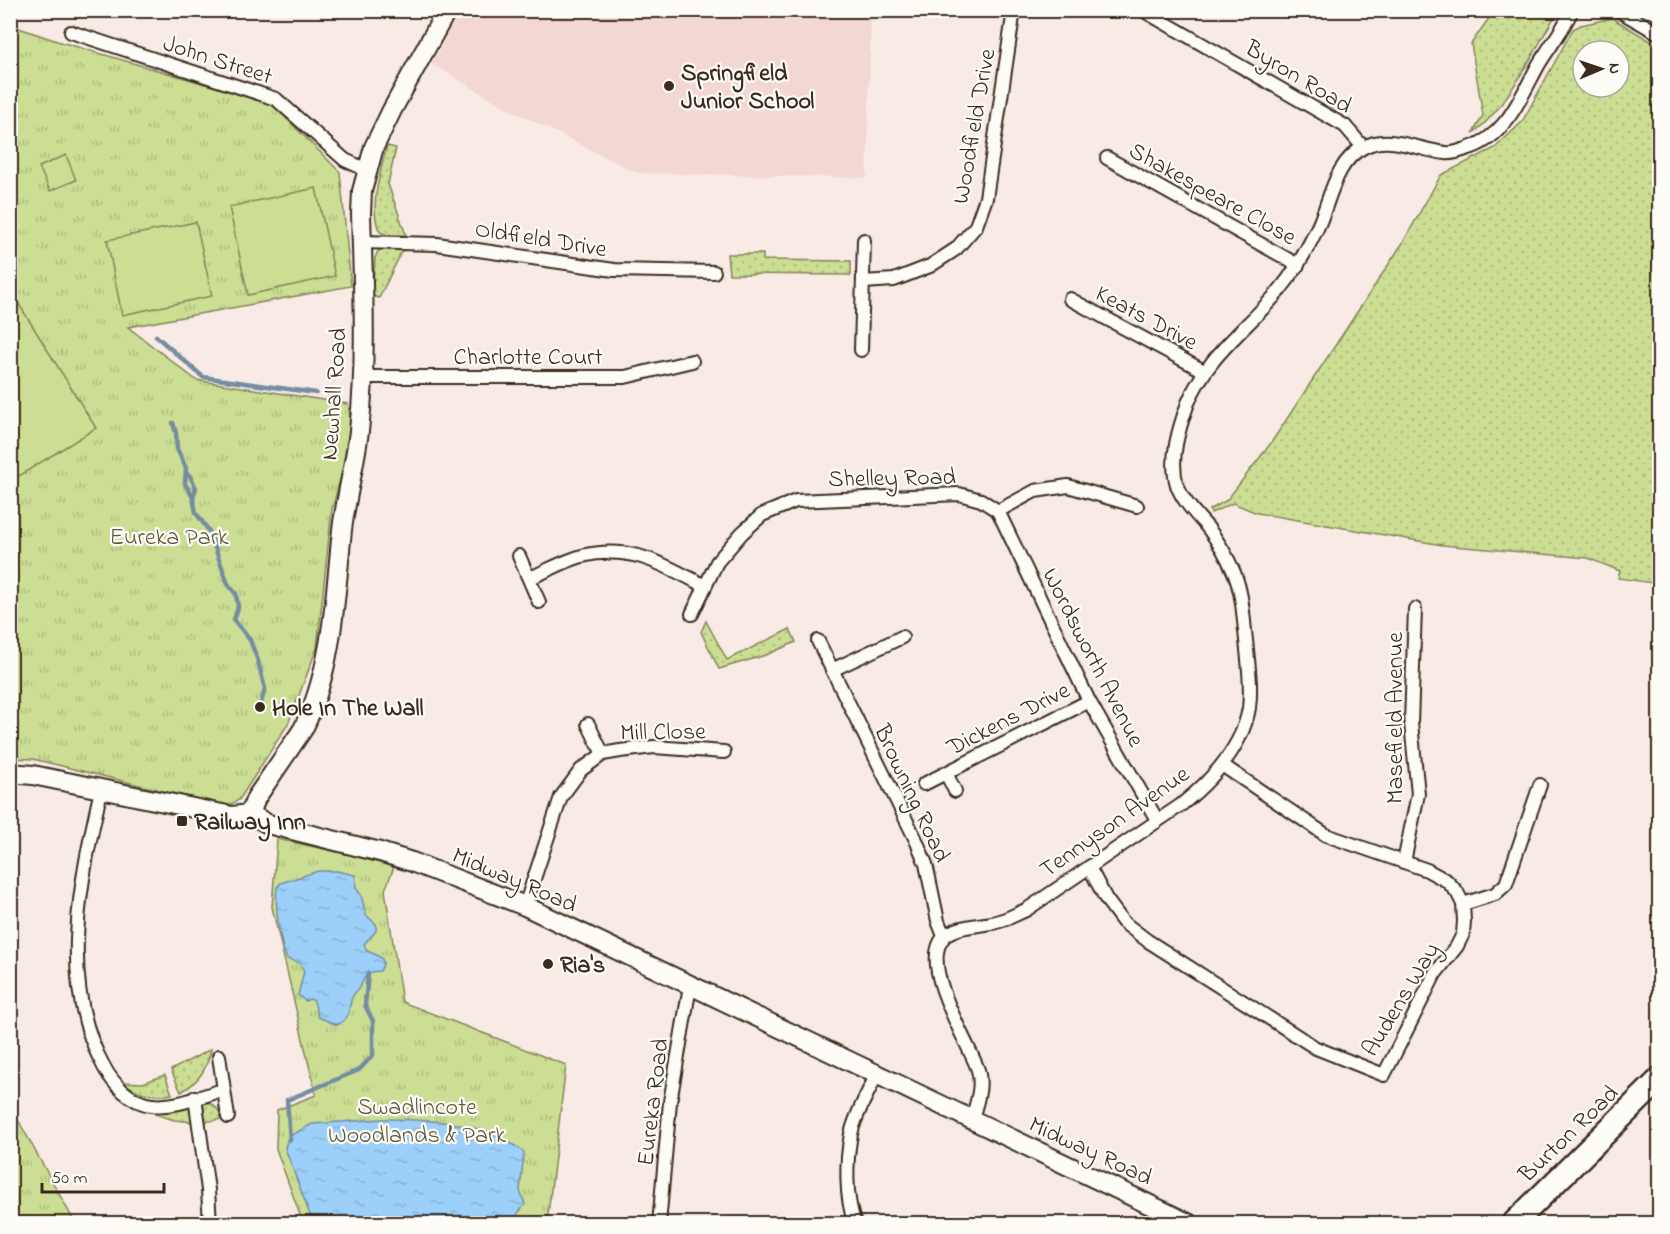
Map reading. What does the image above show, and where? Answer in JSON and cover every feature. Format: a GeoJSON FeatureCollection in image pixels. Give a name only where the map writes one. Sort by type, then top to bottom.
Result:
{"type":"FeatureCollection","features":[{"type":"Feature","properties":{"kind":"highway","name":"Burton Road"},"geometry":{"type":"LineString","coordinates":[[1513,1224],[1659,1079]]}},
{"type":"Feature","properties":{"kind":"main road","name":"Newhall Road"},"geometry":{"type":"LineString","coordinates":[[250,814],[256,798],[306,723],[322,673],[333,617],[344,512],[359,432],[363,377],[362,191],[367,170],[381,130],[447,10]]}},
{"type":"Feature","properties":{"kind":"main road","name":"Midway Road"},"geometry":{"type":"LineString","coordinates":[[10,773],[232,816],[250,814],[268,824],[412,862],[525,906],[1190,1224]]}},
{"type":"Feature","properties":{"kind":"street","name":"Woodfield Drive"},"geometry":{"type":"LineString","coordinates":[[863,282],[894,280],[930,266],[956,249],[976,226],[986,198],[1014,10]]}},
{"type":"Feature","properties":{"kind":"street"},"geometry":{"type":"LineString","coordinates":[[1363,147],[1374,143],[1390,142],[1449,154],[1474,147],[1492,138],[1521,99],[1572,10]]}},
{"type":"Feature","properties":{"kind":"street"},"geometry":{"type":"LineString","coordinates":[[1618,10],[1659,34]]}},
{"type":"Feature","properties":{"kind":"street","name":"Byron Road"},"geometry":{"type":"LineString","coordinates":[[1146,12],[1345,126],[1363,147]]}},
{"type":"Feature","properties":{"kind":"street","name":"John Street"},"geometry":{"type":"LineString","coordinates":[[71,32],[276,99],[345,160],[367,170]]}},
{"type":"Feature","properties":{"kind":"street","name":"Tennyson Avenue"},"geometry":{"type":"LineString","coordinates":[[944,936],[953,931],[998,922],[1026,910],[1202,788],[1237,743],[1249,710],[1249,673],[1242,597],[1232,567],[1224,553],[1184,499],[1175,469],[1175,450],[1194,388],[1204,371],[1226,344],[1277,294],[1298,265],[1318,226],[1339,171],[1350,157],[1363,147]]}},
{"type":"Feature","properties":{"kind":"street","name":"Shakespeare Close"},"geometry":{"type":"LineString","coordinates":[[1107,158],[1298,265]]}},
{"type":"Feature","properties":{"kind":"street"},"geometry":{"type":"LineString","coordinates":[[861,350],[864,240]]}},
{"type":"Feature","properties":{"kind":"street","name":"Oldfield Drive"},"geometry":{"type":"LineString","coordinates":[[362,242],[437,244],[614,270],[714,272]]}},
{"type":"Feature","properties":{"kind":"street","name":"Keats Drive"},"geometry":{"type":"LineString","coordinates":[[1070,299],[1204,371]]}},
{"type":"Feature","properties":{"kind":"street","name":"Charlotte Court"},"geometry":{"type":"LineString","coordinates":[[363,377],[625,377],[692,361]]}},
{"type":"Feature","properties":{"kind":"street"},"geometry":{"type":"LineString","coordinates":[[998,511],[1035,491],[1068,486],[1137,506]]}},
{"type":"Feature","properties":{"kind":"street","name":"Shelley Road"},"geometry":{"type":"LineString","coordinates":[[692,614],[717,562],[742,533],[762,515],[796,501],[959,494],[981,500],[998,511]]}},
{"type":"Feature","properties":{"kind":"street","name":"Wordsworth Avenue"},"geometry":{"type":"LineString","coordinates":[[998,511],[1089,701],[1157,820]]}},
{"type":"Feature","properties":{"kind":"street"},"geometry":{"type":"LineString","coordinates":[[530,578],[580,557],[616,551],[655,560],[705,586]]}},
{"type":"Feature","properties":{"kind":"street"},"geometry":{"type":"LineString","coordinates":[[519,556],[539,602]]}},
{"type":"Feature","properties":{"kind":"street","name":"Masefield Avenue"},"geometry":{"type":"LineString","coordinates":[[1404,862],[1418,794],[1411,723],[1415,609]]}},
{"type":"Feature","properties":{"kind":"street"},"geometry":{"type":"LineString","coordinates":[[832,670],[902,638]]}},
{"type":"Feature","properties":{"kind":"street","name":"Browning Road"},"geometry":{"type":"LineString","coordinates":[[818,641],[916,840],[926,864],[938,921],[944,936]]}},
{"type":"Feature","properties":{"kind":"street","name":"Dickens Drive"},"geometry":{"type":"LineString","coordinates":[[924,783],[1089,701]]}},
{"type":"Feature","properties":{"kind":"street","name":"Mill Close"},"geometry":{"type":"LineString","coordinates":[[588,724],[603,754]]}},
{"type":"Feature","properties":{"kind":"street","name":"Mill Close"},"geometry":{"type":"LineString","coordinates":[[525,906],[561,797],[581,770],[603,754],[654,747],[724,752]]}},
{"type":"Feature","properties":{"kind":"street"},"geometry":{"type":"LineString","coordinates":[[1222,765],[1326,835],[1427,870],[1447,881],[1457,892],[1463,904],[1496,894],[1506,884],[1540,785]]}},
{"type":"Feature","properties":{"kind":"street","name":"Dickens Drive"},"geometry":{"type":"LineString","coordinates":[[946,773],[955,791]]}},
{"type":"Feature","properties":{"kind":"street"},"geometry":{"type":"LineString","coordinates":[[101,790],[86,855],[78,924],[78,978],[83,1016],[94,1049],[110,1078],[130,1097],[151,1105],[172,1104],[223,1089]]}},
{"type":"Feature","properties":{"kind":"street","name":"Audens Way"},"geometry":{"type":"LineString","coordinates":[[1089,867],[1106,899],[1123,922],[1148,941],[1316,1048],[1384,1075],[1435,974],[1457,946],[1463,934],[1463,904]]}},
{"type":"Feature","properties":{"kind":"street"},"geometry":{"type":"LineString","coordinates":[[944,936],[937,956],[941,983],[978,1071],[980,1087],[972,1119]]}},
{"type":"Feature","properties":{"kind":"street","name":"Eureka Road"},"geometry":{"type":"LineString","coordinates":[[659,1224],[670,1102],[690,986]]}},
{"type":"Feature","properties":{"kind":"street"},"geometry":{"type":"LineString","coordinates":[[219,1056],[228,1117]]}},
{"type":"Feature","properties":{"kind":"street"},"geometry":{"type":"LineString","coordinates":[[855,1224],[851,1214],[848,1189],[852,1133],[861,1107],[877,1074]]}},
{"type":"Feature","properties":{"kind":"street"},"geometry":{"type":"LineString","coordinates":[[195,1097],[208,1190],[210,1224]]}},
{"type":"Feature","properties":{"kind":"shaded area","name":"Springfield Junior School"},"geometry":{"type":"Polygon","coordinates":[[[460,10],[871,11],[867,178],[637,173],[505,107],[432,64],[460,10]]]}},
{"type":"Feature","properties":{"kind":"green space"},"geometry":{"type":"Polygon","coordinates":[[[1494,11],[1558,11],[1498,109],[1473,133],[1483,115],[1471,44],[1494,11]]]}},
{"type":"Feature","properties":{"kind":"green space"},"geometry":{"type":"Polygon","coordinates":[[[1612,18],[1659,46],[1659,584],[1618,578],[1620,571],[1588,558],[1442,545],[1257,513],[1233,503],[1211,513],[1209,510],[1227,500],[1271,443],[1402,244],[1441,175],[1495,148],[1522,122],[1573,29],[1612,18]]]}},
{"type":"Feature","properties":{"kind":"green space","name":"Eureka Park"},"geometry":{"type":"Polygon","coordinates":[[[10,25],[57,41],[271,103],[340,172],[351,286],[128,327],[196,380],[348,404],[353,434],[332,509],[317,648],[288,724],[239,800],[229,805],[33,759],[11,758],[10,25]]]}},
{"type":"Feature","properties":{"kind":"green space"},"geometry":{"type":"Polygon","coordinates":[[[387,146],[396,148],[388,184],[406,235],[387,235],[380,232],[377,223],[375,201],[387,146]]]}},
{"type":"Feature","properties":{"kind":"green space"},"geometry":{"type":"Polygon","coordinates":[[[66,155],[76,180],[50,191],[39,167],[66,155]]]}},
{"type":"Feature","properties":{"kind":"green space"},"geometry":{"type":"Polygon","coordinates":[[[316,188],[335,276],[248,295],[229,207],[316,188]]]}},
{"type":"Feature","properties":{"kind":"green space"},"geometry":{"type":"Polygon","coordinates":[[[196,222],[212,296],[122,315],[107,240],[196,222]]]}},
{"type":"Feature","properties":{"kind":"green space"},"geometry":{"type":"Polygon","coordinates":[[[387,247],[404,247],[379,298],[372,296],[375,258],[378,251],[387,247]]]}},
{"type":"Feature","properties":{"kind":"green space"},"geometry":{"type":"Polygon","coordinates":[[[727,254],[763,254],[763,260],[851,261],[851,275],[729,274],[727,254]]]}},
{"type":"Feature","properties":{"kind":"green space"},"geometry":{"type":"Polygon","coordinates":[[[17,301],[96,428],[11,481],[10,305],[17,301]]]}},
{"type":"Feature","properties":{"kind":"green space"},"geometry":{"type":"Polygon","coordinates":[[[706,621],[727,660],[790,629],[796,642],[766,655],[719,669],[701,632],[706,621]]]}},
{"type":"Feature","properties":{"kind":"green space","name":"Swadlincote Woodlands & Park"},"geometry":{"type":"Polygon","coordinates":[[[277,839],[394,867],[385,890],[402,1002],[566,1065],[547,1223],[303,1223],[276,1149],[277,1110],[316,1095],[272,907],[277,839]]]}},
{"type":"Feature","properties":{"kind":"green space"},"geometry":{"type":"Polygon","coordinates":[[[211,1049],[201,1074],[193,1084],[181,1092],[171,1070],[211,1049]]]}},
{"type":"Feature","properties":{"kind":"green space"},"geometry":{"type":"Polygon","coordinates":[[[165,1075],[172,1094],[158,1096],[146,1094],[134,1090],[123,1082],[143,1083],[165,1075]]]}},
{"type":"Feature","properties":{"kind":"green space"},"geometry":{"type":"Polygon","coordinates":[[[202,1101],[215,1107],[223,1119],[204,1122],[202,1101]]]}},
{"type":"Feature","properties":{"kind":"green space"},"geometry":{"type":"Polygon","coordinates":[[[187,1104],[190,1107],[193,1122],[174,1120],[155,1114],[157,1108],[187,1104]]]}},
{"type":"Feature","properties":{"kind":"green space"},"geometry":{"type":"Polygon","coordinates":[[[11,1107],[73,1219],[77,1223],[11,1223],[11,1107]]]}},
{"type":"Feature","properties":{"kind":"water"},"geometry":{"type":"Polygon","coordinates":[[[318,871],[337,871],[355,875],[356,888],[361,895],[366,915],[376,924],[376,931],[364,944],[367,951],[380,957],[383,963],[380,971],[366,975],[352,997],[346,1018],[337,1025],[318,1017],[314,1001],[310,999],[305,1001],[298,995],[304,971],[300,963],[287,959],[278,924],[277,887],[281,883],[318,871]]]}},
{"type":"Feature","properties":{"kind":"water"},"geometry":{"type":"Polygon","coordinates":[[[382,1119],[456,1124],[491,1133],[508,1141],[524,1152],[520,1191],[525,1204],[511,1223],[313,1223],[285,1148],[288,1137],[312,1124],[382,1119]]]}},
{"type":"Feature","properties":{"kind":"waterway"},"geometry":{"type":"LineString","coordinates":[[156,336],[203,377],[316,393]]}},
{"type":"Feature","properties":{"kind":"waterway"},"geometry":{"type":"LineString","coordinates":[[173,423],[177,449],[186,468],[185,484],[193,497],[196,513],[209,531],[228,584],[236,594],[238,607],[234,620],[250,640],[258,661],[265,689],[260,707]]}},
{"type":"Feature","properties":{"kind":"waterway"},"geometry":{"type":"LineString","coordinates":[[186,473],[196,488],[193,497]]}},
{"type":"Feature","properties":{"kind":"waterway"},"geometry":{"type":"LineString","coordinates":[[290,1140],[287,1100],[359,1070],[373,1055],[373,1021],[365,1005],[368,973]]}},
{"type":"Feature","properties":{"kind":"place","name":"Springfield Junior School"},"geometry":{"type":"Point","coordinates":[669,86]}},
{"type":"Feature","properties":{"kind":"place","name":"Hole In The Wall"},"geometry":{"type":"Point","coordinates":[260,707]}},
{"type":"Feature","properties":{"kind":"place","name":"Railway Inn"},"geometry":{"type":"Point","coordinates":[182,821]}},
{"type":"Feature","properties":{"kind":"place","name":"Ria's"},"geometry":{"type":"Point","coordinates":[548,964]}}]}
